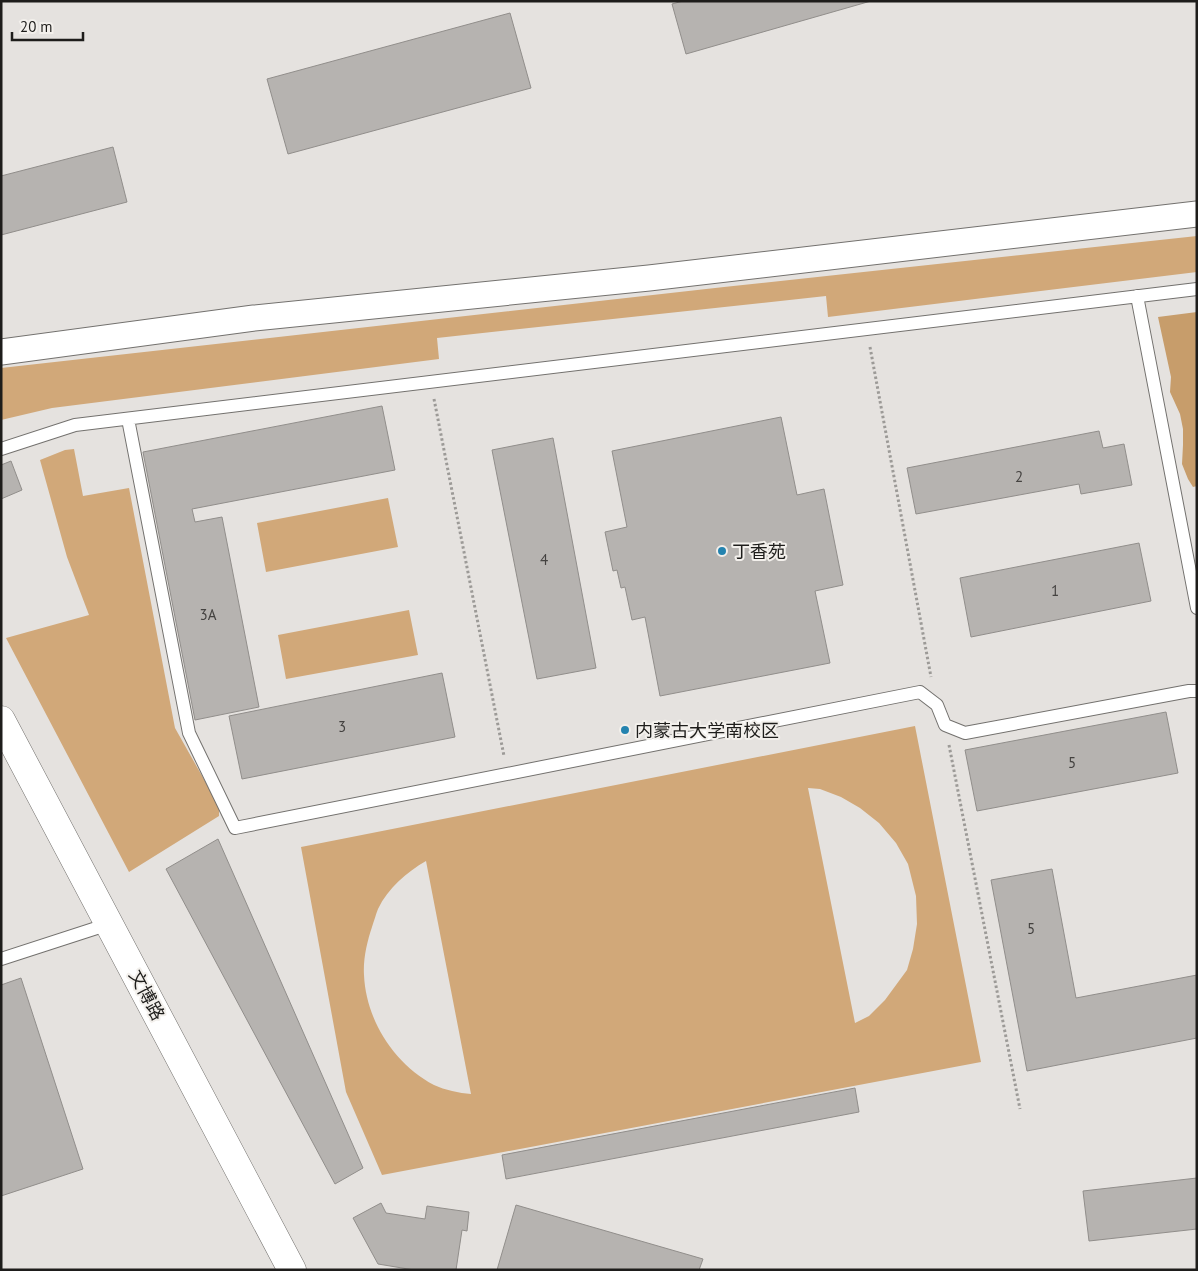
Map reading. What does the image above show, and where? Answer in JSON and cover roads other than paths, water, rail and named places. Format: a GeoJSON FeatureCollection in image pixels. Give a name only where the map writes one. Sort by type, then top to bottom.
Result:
{"type":"FeatureCollection","features":[{"type":"Feature","properties":{"kind":"street"},"geometry":{"type":"LineString","coordinates":[[1,352],[254,318],[649,278],[1197,214]]}},
{"type":"Feature","properties":{"kind":"street","name":"文博路"},"geometry":{"type":"LineString","coordinates":[[1,720],[292,1270]]}},
{"type":"Feature","properties":{"kind":"lane"},"geometry":{"type":"LineString","coordinates":[[1,449],[75,425],[1197,288]]}},
{"type":"Feature","properties":{"kind":"lane"},"geometry":{"type":"LineString","coordinates":[[1137,296],[1197,608]]}},
{"type":"Feature","properties":{"kind":"lane"},"geometry":{"type":"LineString","coordinates":[[128,419],[189,733],[235,828],[920,692],[936,705],[945,725],[965,733],[1197,691]]}},
{"type":"Feature","properties":{"kind":"lane"},"geometry":{"type":"LineString","coordinates":[[1,959],[109,924]]}},
{"type":"Feature","properties":{"kind":"place","name":"丁香苑"},"geometry":{"type":"Point","coordinates":[722,551]}},
{"type":"Feature","properties":{"kind":"place","name":"内蒙古大学南校区"},"geometry":{"type":"Point","coordinates":[625,730]}}]}
